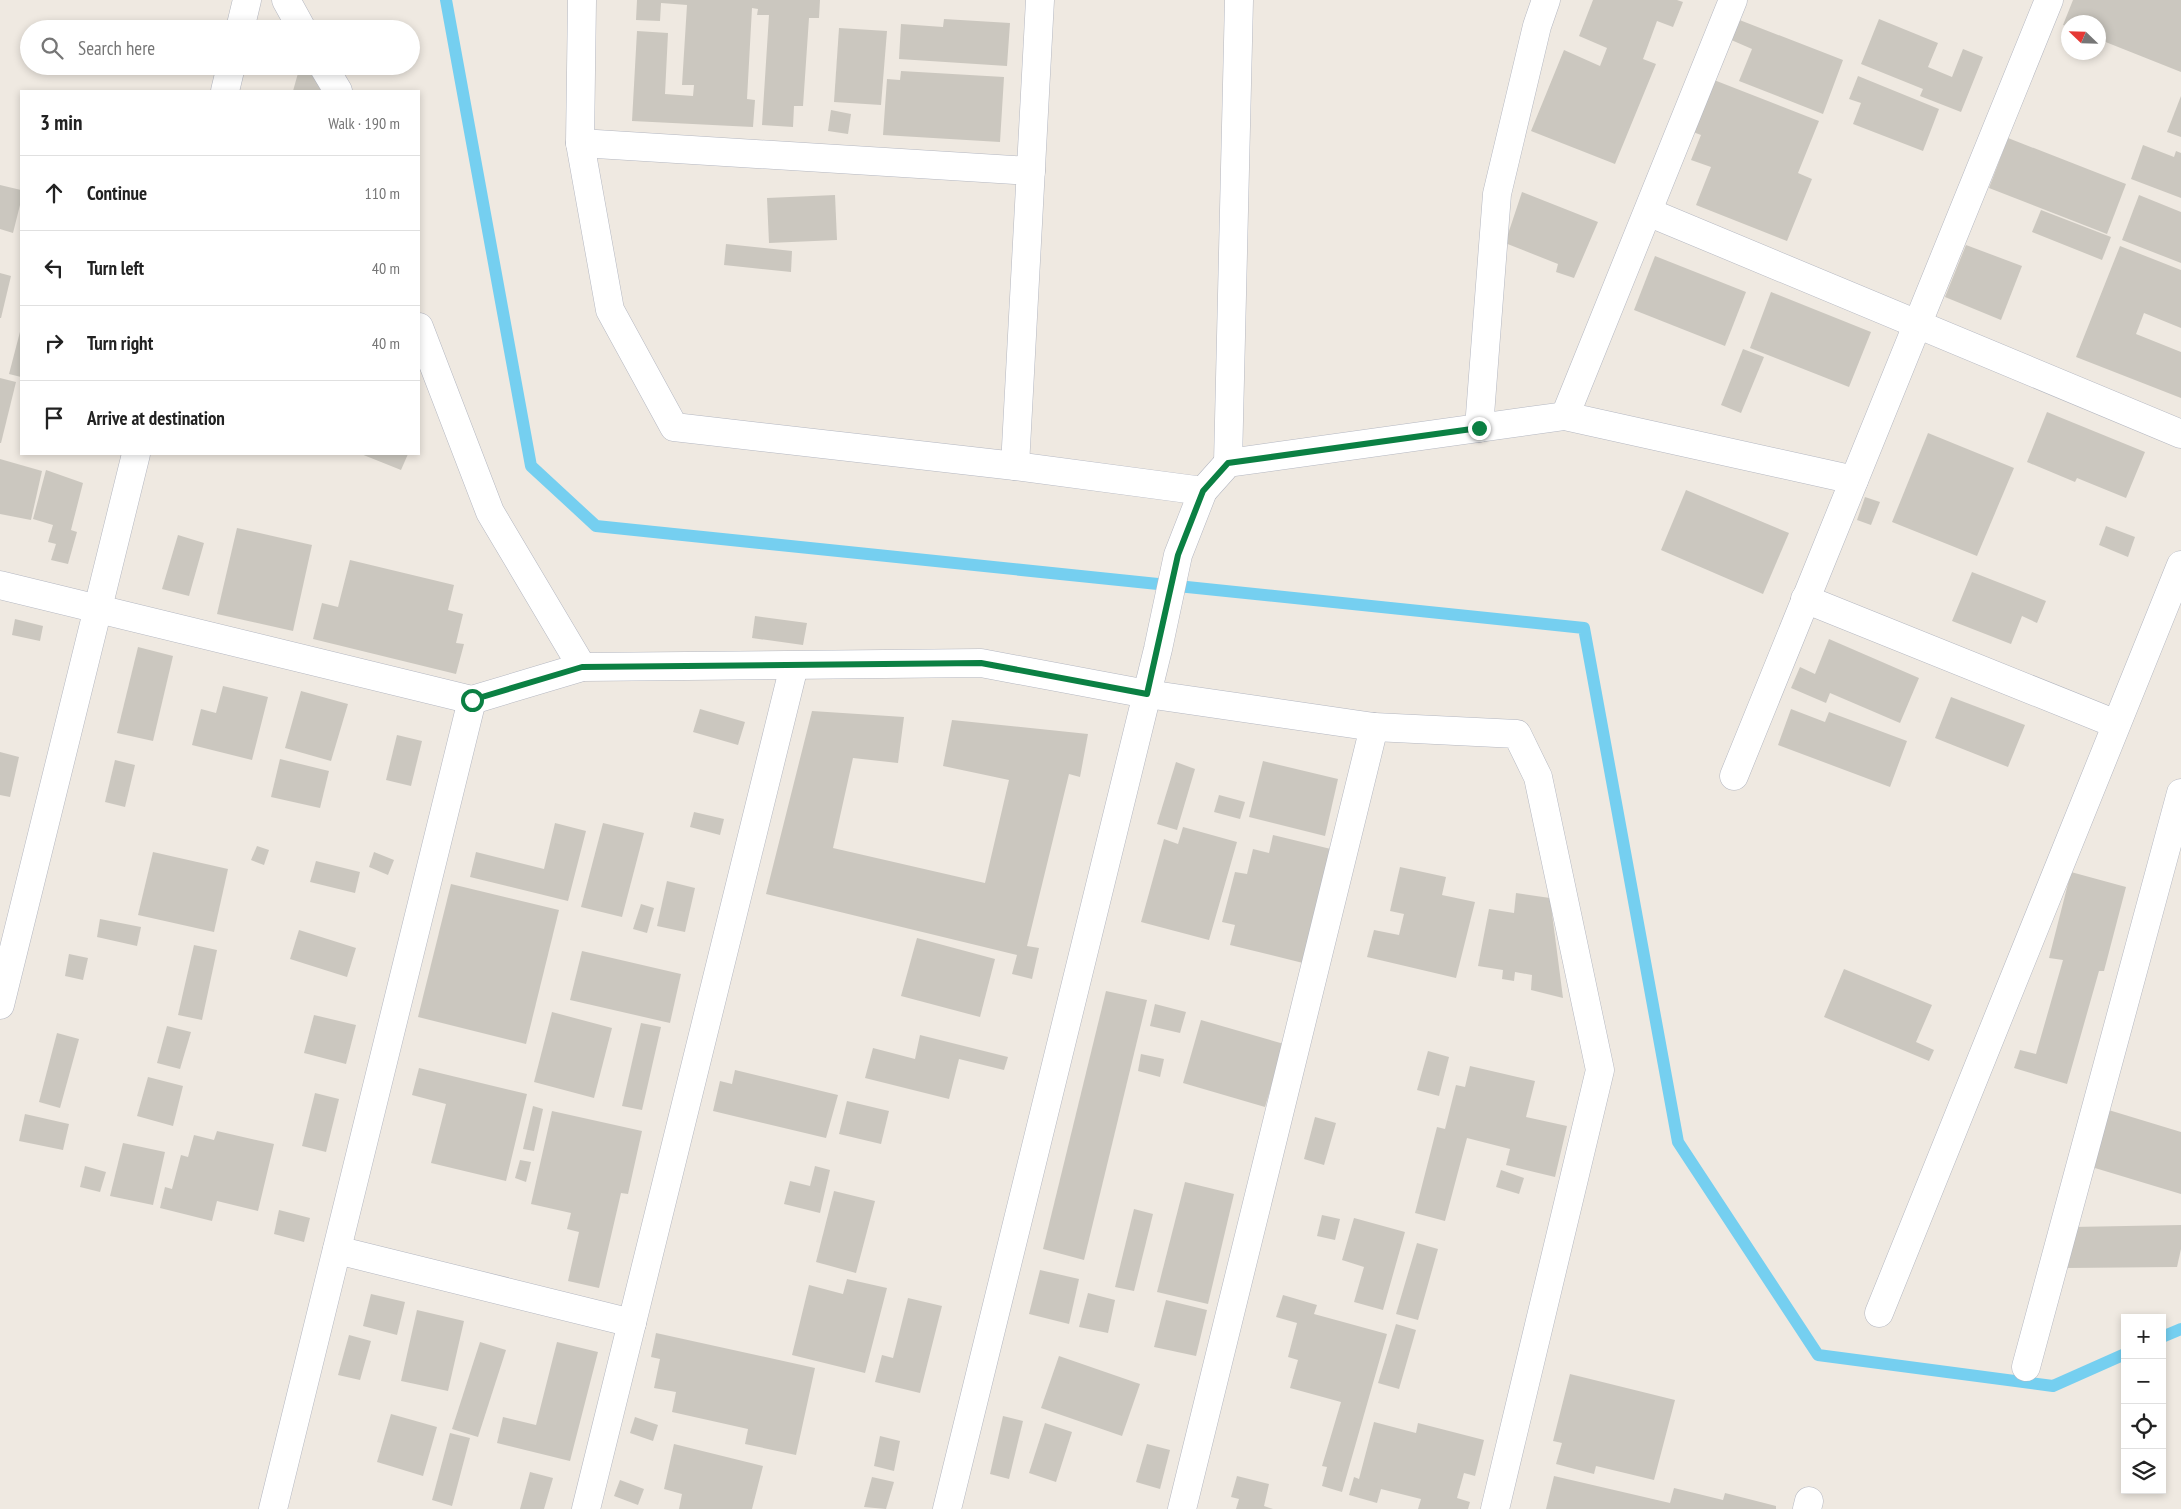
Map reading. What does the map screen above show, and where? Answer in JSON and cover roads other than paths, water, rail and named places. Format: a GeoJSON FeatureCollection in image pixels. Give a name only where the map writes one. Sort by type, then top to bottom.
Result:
{"type":"FeatureCollection","features":[{"type":"Feature","properties":{"kind":"street"},"geometry":{"type":"LineString","coordinates":[[242,20],[247,0]]}},
{"type":"Feature","properties":{"kind":"street"},"geometry":{"type":"LineString","coordinates":[[286,0],[297,20]]}},
{"type":"Feature","properties":{"kind":"street"},"geometry":{"type":"LineString","coordinates":[[582,0],[580,143],[610,310],[674,426],[1015,466],[1203,491]]}},
{"type":"Feature","properties":{"kind":"street"},"geometry":{"type":"LineString","coordinates":[[1015,466],[1040,0]]}},
{"type":"Feature","properties":{"kind":"street"},"geometry":{"type":"LineString","coordinates":[[1228,463],[1239,0]]}},
{"type":"Feature","properties":{"kind":"street"},"geometry":{"type":"LineString","coordinates":[[1479,428],[1497,194],[1536,26],[1546,0]]}},
{"type":"Feature","properties":{"kind":"street"},"geometry":{"type":"LineString","coordinates":[[1565,416],[1733,0]]}},
{"type":"Feature","properties":{"kind":"street"},"geometry":{"type":"LineString","coordinates":[[1734,776],[2049,0]]}},
{"type":"Feature","properties":{"kind":"street"},"geometry":{"type":"LineString","coordinates":[[225,90],[229,75]]}},
{"type":"Feature","properties":{"kind":"street"},"geometry":{"type":"LineString","coordinates":[[328,75],[337,90]]}},
{"type":"Feature","properties":{"kind":"street"},"geometry":{"type":"LineString","coordinates":[[580,143],[1031,171]]}},
{"type":"Feature","properties":{"kind":"street"},"geometry":{"type":"LineString","coordinates":[[1648,212],[2181,434]]}},
{"type":"Feature","properties":{"kind":"street"},"geometry":{"type":"LineString","coordinates":[[420,330],[490,512],[582,667]]}},
{"type":"Feature","properties":{"kind":"street"},"geometry":{"type":"LineString","coordinates":[[947,1509],[1158,649],[1178,555],[1203,491],[1228,463],[1565,416],[1854,480]]}},
{"type":"Feature","properties":{"kind":"street"},"geometry":{"type":"LineString","coordinates":[[0,1005],[136,455]]}},
{"type":"Feature","properties":{"kind":"street"},"geometry":{"type":"LineString","coordinates":[[1879,1313],[2181,565]]}},
{"type":"Feature","properties":{"kind":"street"},"geometry":{"type":"LineString","coordinates":[[0,585],[472,700],[582,667],[981,663],[1147,694],[1374,727],[1518,734],[1538,777],[1600,1070],[1495,1509]]}},
{"type":"Feature","properties":{"kind":"street"},"geometry":{"type":"LineString","coordinates":[[1805,600],[2116,724]]}},
{"type":"Feature","properties":{"kind":"street"},"geometry":{"type":"LineString","coordinates":[[586,1509],[794,666]]}},
{"type":"Feature","properties":{"kind":"street"},"geometry":{"type":"LineString","coordinates":[[273,1509],[472,700]]}},
{"type":"Feature","properties":{"kind":"street"},"geometry":{"type":"LineString","coordinates":[[1182,1509],[1374,727]]}},
{"type":"Feature","properties":{"kind":"street"},"geometry":{"type":"LineString","coordinates":[[2026,1367],[2181,793]]}},
{"type":"Feature","properties":{"kind":"street"},"geometry":{"type":"LineString","coordinates":[[336,1250],[632,1323]]}},
{"type":"Feature","properties":{"kind":"waterway"},"geometry":{"type":"LineString","coordinates":[[446,0],[531,466],[596,526],[1584,628],[1678,1142],[1818,1355],[2053,1386],[2121,1356]]}},
{"type":"Feature","properties":{"kind":"waterway"},"geometry":{"type":"LineString","coordinates":[[2166,1335],[2181,1329]]}}]}
